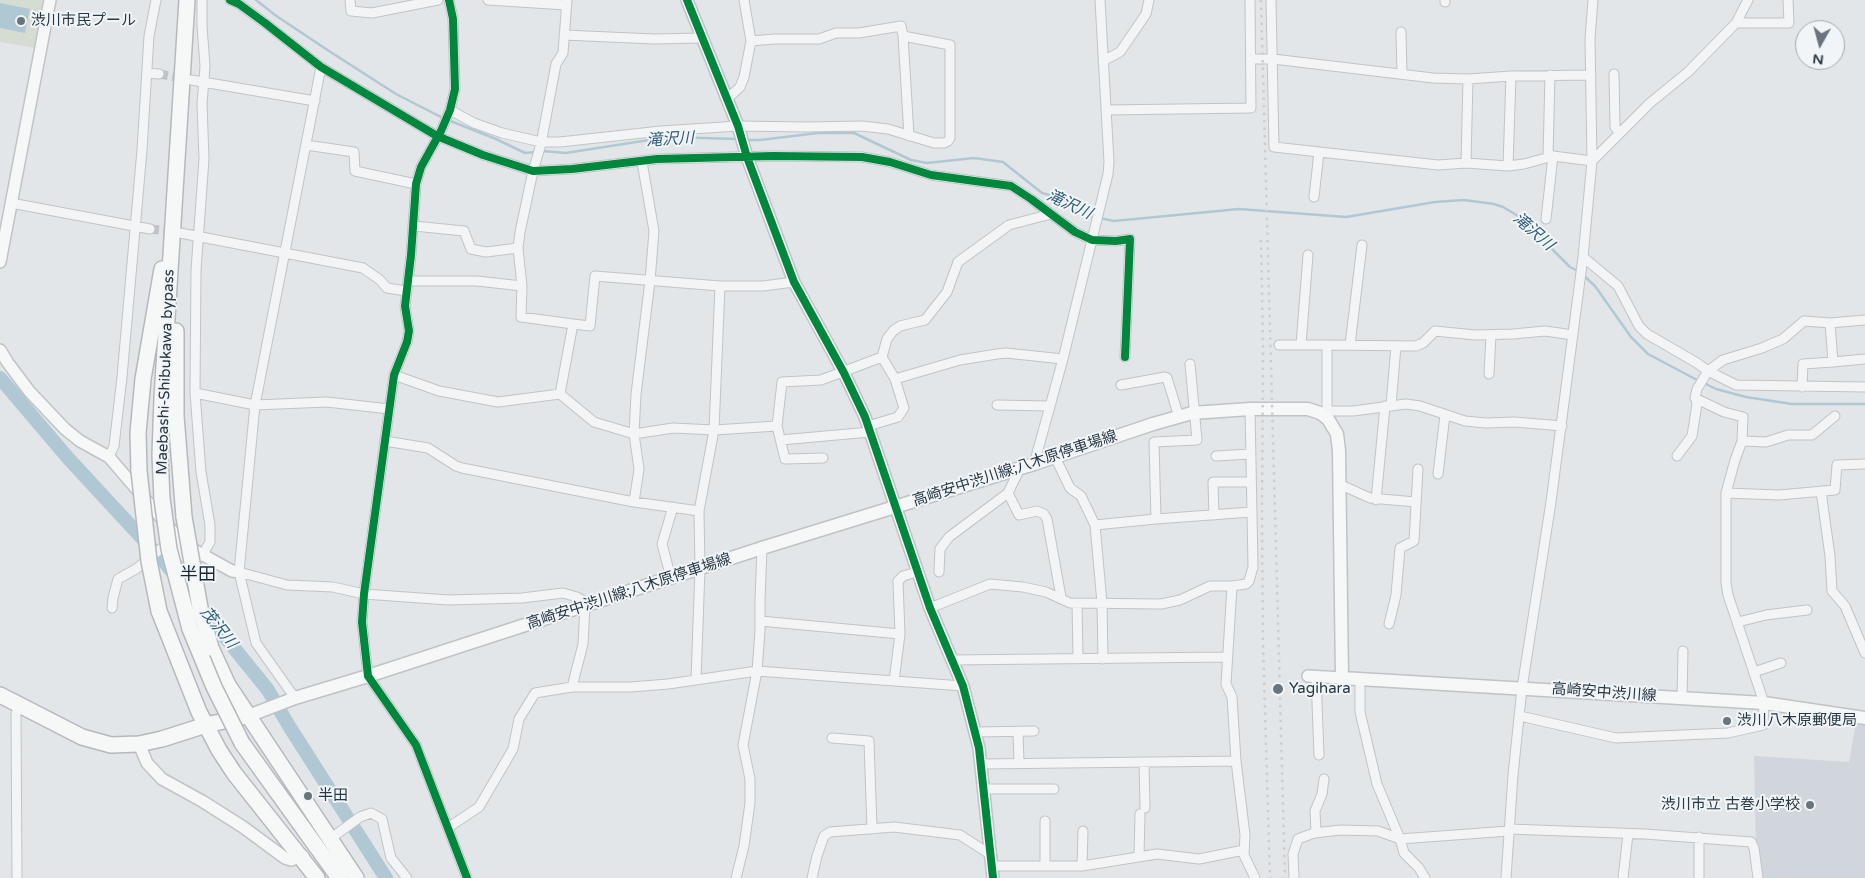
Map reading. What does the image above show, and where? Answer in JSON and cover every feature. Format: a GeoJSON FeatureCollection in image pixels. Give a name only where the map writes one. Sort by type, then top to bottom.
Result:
{"type":"FeatureCollection","features":[{"type":"Feature","properties":{"kind":"highway","name":"Maebashi-Shibukawa bypass"},"geometry":{"type":"LineString","coordinates":[[187,0],[160,455],[162,499],[169,549],[190,629],[214,686],[242,743],[339,878]]}},
{"type":"Feature","properties":{"kind":"highway"},"geometry":{"type":"LineString","coordinates":[[174,200],[143,379],[138,433],[139,471],[148,553],[159,611],[206,726],[234,773],[317,878]]}},
{"type":"Feature","properties":{"kind":"highway"},"geometry":{"type":"LineString","coordinates":[[171,263],[176,292],[176,416],[184,516],[200,608],[211,648],[228,685],[356,878]]}},
{"type":"Feature","properties":{"kind":"highway"},"geometry":{"type":"LineString","coordinates":[[0,695],[92,741],[120,746],[162,739],[248,716]]}},
{"type":"Feature","properties":{"kind":"main road","name":"高崎安中渋川線;八木原停車場線"},"geometry":{"type":"LineString","coordinates":[[248,716],[290,700],[762,548],[895,508],[1179,417],[1194,413],[1250,409],[1308,409],[1326,414]]}},
{"type":"Feature","properties":{"kind":"main road"},"geometry":{"type":"LineString","coordinates":[[1326,414],[1337,434],[1339,451],[1342,678]]}},
{"type":"Feature","properties":{"kind":"main road","name":"高崎安中渋川線"},"geometry":{"type":"LineString","coordinates":[[1342,678],[1764,703],[1865,718]]}},
{"type":"Feature","properties":{"kind":"street"},"geometry":{"type":"LineString","coordinates":[[0,262],[50,0]]}},
{"type":"Feature","properties":{"kind":"street"},"geometry":{"type":"LineString","coordinates":[[109,457],[114,446],[118,416],[142,150],[149,36],[156,0]]}},
{"type":"Feature","properties":{"kind":"street"},"geometry":{"type":"LineString","coordinates":[[112,608],[118,579],[136,569],[163,547],[174,544],[188,560],[195,560],[203,554],[210,542],[201,472],[195,393],[198,214],[204,159],[202,0]]}},
{"type":"Feature","properties":{"kind":"street"},"geometry":{"type":"LineString","coordinates":[[230,0],[265,23],[321,67],[439,134],[483,155],[533,171],[561,170],[657,159],[862,157],[890,162],[931,175],[1011,186],[1075,232],[1092,240],[1116,241],[1130,239],[1126,357]]}},
{"type":"Feature","properties":{"kind":"street"},"geometry":{"type":"LineString","coordinates":[[350,0],[351,11],[372,13],[438,0]]}},
{"type":"Feature","properties":{"kind":"street"},"geometry":{"type":"LineString","coordinates":[[449,0],[454,19],[455,89],[449,112],[421,168],[416,184],[414,226],[405,306],[409,331],[407,342],[394,375],[364,594],[362,622],[368,676],[416,745],[468,878]]}},
{"type":"Feature","properties":{"kind":"street"},"geometry":{"type":"LineString","coordinates":[[488,0],[567,3],[563,53],[556,64],[518,248],[522,286],[522,317],[590,326],[595,276],[720,286],[763,286],[794,282]]}},
{"type":"Feature","properties":{"kind":"street"},"geometry":{"type":"LineString","coordinates":[[687,0],[738,126],[794,282],[844,373],[869,429],[930,608],[963,686],[981,764],[993,878]]}},
{"type":"Feature","properties":{"kind":"street"},"geometry":{"type":"LineString","coordinates":[[727,99],[740,87],[744,77],[751,41],[744,0]]}},
{"type":"Feature","properties":{"kind":"street"},"geometry":{"type":"LineString","coordinates":[[1034,464],[1063,359],[1108,174],[1109,162],[1100,0]]}},
{"type":"Feature","properties":{"kind":"street"},"geometry":{"type":"LineString","coordinates":[[1103,61],[1120,52],[1146,14],[1149,0]]}},
{"type":"Feature","properties":{"kind":"street"},"geometry":{"type":"LineString","coordinates":[[1106,110],[1251,108],[1250,0]]}},
{"type":"Feature","properties":{"kind":"street"},"geometry":{"type":"LineString","coordinates":[[1271,0],[1274,147],[1438,165],[1466,163],[1508,166],[1551,157],[1592,161]]}},
{"type":"Feature","properties":{"kind":"street"},"geometry":{"type":"LineString","coordinates":[[1506,878],[1522,688],[1562,426],[1583,257],[1592,161],[1590,39],[1593,0]]}},
{"type":"Feature","properties":{"kind":"street"},"geometry":{"type":"LineString","coordinates":[[1592,161],[1650,103],[1688,72],[1736,23],[1748,0]]}},
{"type":"Feature","properties":{"kind":"street"},"geometry":{"type":"LineString","coordinates":[[1736,23],[1789,23],[1788,0]]}},
{"type":"Feature","properties":{"kind":"street"},"geometry":{"type":"LineString","coordinates":[[751,41],[819,39],[836,33],[859,33],[901,26],[904,36],[909,136]]}},
{"type":"Feature","properties":{"kind":"street"},"geometry":{"type":"LineString","coordinates":[[1401,32],[1402,74]]}},
{"type":"Feature","properties":{"kind":"street"},"geometry":{"type":"LineString","coordinates":[[564,35],[654,39],[701,38]]}},
{"type":"Feature","properties":{"kind":"street"},"geometry":{"type":"LineString","coordinates":[[449,112],[502,133],[541,143],[662,131],[738,126],[862,126],[888,130],[934,143],[944,143],[950,138],[950,45],[904,36]]}},
{"type":"Feature","properties":{"kind":"street"},"geometry":{"type":"LineString","coordinates":[[1251,59],[1273,59],[1433,78],[1468,80],[1511,76],[1591,75]]}},
{"type":"Feature","properties":{"kind":"street"},"geometry":{"type":"LineString","coordinates":[[290,700],[256,643],[239,572],[255,405],[321,67]]}},
{"type":"Feature","properties":{"kind":"street"},"geometry":{"type":"LineString","coordinates":[[147,72],[159,74]]}},
{"type":"Feature","properties":{"kind":"street"},"geometry":{"type":"LineString","coordinates":[[1614,74],[1616,127],[1620,133]]}},
{"type":"Feature","properties":{"kind":"street"},"geometry":{"type":"LineString","coordinates":[[1546,219],[1551,157],[1550,75]]}},
{"type":"Feature","properties":{"kind":"street"},"geometry":{"type":"LineString","coordinates":[[1508,166],[1511,76]]}},
{"type":"Feature","properties":{"kind":"street"},"geometry":{"type":"LineString","coordinates":[[191,80],[314,100]]}},
{"type":"Feature","properties":{"kind":"street"},"geometry":{"type":"LineString","coordinates":[[1466,163],[1468,80]]}},
{"type":"Feature","properties":{"kind":"street"},"geometry":{"type":"LineString","coordinates":[[306,145],[354,152],[354,170],[416,184]]}},
{"type":"Feature","properties":{"kind":"street"},"geometry":{"type":"LineString","coordinates":[[1314,197],[1319,152]]}},
{"type":"Feature","properties":{"kind":"street"},"geometry":{"type":"LineString","coordinates":[[634,502],[639,469],[634,434],[638,375],[650,281],[654,231],[642,162]]}},
{"type":"Feature","properties":{"kind":"street"},"geometry":{"type":"LineString","coordinates":[[11,203],[150,229]]}},
{"type":"Feature","properties":{"kind":"street"},"geometry":{"type":"LineString","coordinates":[[882,357],[887,340],[893,331],[900,326],[925,320],[947,292],[958,262],[1009,225],[1051,214]]}},
{"type":"Feature","properties":{"kind":"street"},"geometry":{"type":"LineString","coordinates":[[414,226],[464,231],[471,249],[486,252],[518,248]]}},
{"type":"Feature","properties":{"kind":"street"},"geometry":{"type":"LineString","coordinates":[[180,233],[363,268],[380,280],[387,288],[406,291]]}},
{"type":"Feature","properties":{"kind":"street"},"geometry":{"type":"LineString","coordinates":[[1350,345],[1362,245]]}},
{"type":"Feature","properties":{"kind":"street"},"geometry":{"type":"LineString","coordinates":[[1301,345],[1308,255]]}},
{"type":"Feature","properties":{"kind":"street"},"geometry":{"type":"LineString","coordinates":[[1583,257],[1618,286],[1639,326],[1647,334],[1689,358],[1707,373],[1736,386],[1865,386]]}},
{"type":"Feature","properties":{"kind":"street"},"geometry":{"type":"LineString","coordinates":[[408,281],[477,282],[522,286]]}},
{"type":"Feature","properties":{"kind":"street"},"geometry":{"type":"LineString","coordinates":[[696,679],[700,569],[699,511],[714,430],[720,286]]}},
{"type":"Feature","properties":{"kind":"street"},"geometry":{"type":"LineString","coordinates":[[1677,456],[1692,436],[1697,394],[1707,373],[1724,360],[1783,339],[1804,321],[1830,323],[1865,320]]}},
{"type":"Feature","properties":{"kind":"street"},"geometry":{"type":"LineString","coordinates":[[1830,323],[1833,362]]}},
{"type":"Feature","properties":{"kind":"street"},"geometry":{"type":"LineString","coordinates":[[560,394],[573,324]]}},
{"type":"Feature","properties":{"kind":"street"},"geometry":{"type":"LineString","coordinates":[[1279,345],[1420,345],[1435,331],[1491,334],[1545,331],[1573,334]]}},
{"type":"Feature","properties":{"kind":"street"},"geometry":{"type":"LineString","coordinates":[[1489,374],[1491,334]]}},
{"type":"Feature","properties":{"kind":"street"},"geometry":{"type":"LineString","coordinates":[[1327,345],[1326,414],[1406,404],[1420,406],[1464,421],[1486,423],[1515,422],[1562,426]]}},
{"type":"Feature","properties":{"kind":"street"},"geometry":{"type":"LineString","coordinates":[[1376,500],[1396,346]]}},
{"type":"Feature","properties":{"kind":"street"},"geometry":{"type":"LineString","coordinates":[[0,350],[29,391],[65,429],[80,441],[109,457],[175,534],[194,550],[232,571],[287,585],[333,587],[364,594],[448,600],[522,598],[563,593],[577,597],[585,602],[583,644],[572,687]]}},
{"type":"Feature","properties":{"kind":"street"},"geometry":{"type":"LineString","coordinates":[[895,379],[960,360],[1006,353],[1063,359]]}},
{"type":"Feature","properties":{"kind":"street"},"geometry":{"type":"LineString","coordinates":[[823,458],[785,459],[776,426],[782,382],[821,380],[844,373],[882,357]]}},
{"type":"Feature","properties":{"kind":"street"},"geometry":{"type":"LineString","coordinates":[[781,440],[869,429],[898,417],[904,408],[895,379],[882,357]]}},
{"type":"Feature","properties":{"kind":"street"},"geometry":{"type":"LineString","coordinates":[[1802,387],[1802,364],[1865,359]]}},
{"type":"Feature","properties":{"kind":"street"},"geometry":{"type":"LineString","coordinates":[[1156,519],[1154,442],[1197,440],[1190,364]]}},
{"type":"Feature","properties":{"kind":"street"},"geometry":{"type":"LineString","coordinates":[[394,375],[439,391],[498,402],[560,394],[594,422],[634,434],[673,428],[714,430],[776,426]]}},
{"type":"Feature","properties":{"kind":"street"},"geometry":{"type":"LineString","coordinates":[[1121,385],[1167,378],[1179,417]]}},
{"type":"Feature","properties":{"kind":"street"},"geometry":{"type":"LineString","coordinates":[[195,393],[255,405],[327,402],[389,409]]}},
{"type":"Feature","properties":{"kind":"street"},"geometry":{"type":"LineString","coordinates":[[1520,716],[1616,738],[1719,733],[1763,725],[1764,703],[1728,595],[1726,583],[1726,493],[1742,441],[1743,417],[1724,412],[1697,394]]}},
{"type":"Feature","properties":{"kind":"street"},"geometry":{"type":"LineString","coordinates":[[997,405],[1050,406]]}},
{"type":"Feature","properties":{"kind":"street"},"geometry":{"type":"LineString","coordinates":[[930,608],[990,584],[1023,587],[1046,592],[1061,597],[1070,603],[1161,604],[1180,600],[1210,586],[1246,584],[1249,581],[1253,566],[1250,409]]}},
{"type":"Feature","properties":{"kind":"street"},"geometry":{"type":"LineString","coordinates":[[1438,474],[1445,415]]}},
{"type":"Feature","properties":{"kind":"street"},"geometry":{"type":"LineString","coordinates":[[1742,441],[1766,442],[1788,435],[1812,435],[1835,416]]}},
{"type":"Feature","properties":{"kind":"street"},"geometry":{"type":"LineString","coordinates":[[386,441],[428,448],[462,468],[634,502],[699,511]]}},
{"type":"Feature","properties":{"kind":"street"},"geometry":{"type":"LineString","coordinates":[[1216,456],[1250,454]]}},
{"type":"Feature","properties":{"kind":"street"},"geometry":{"type":"LineString","coordinates":[[1055,457],[1070,488],[1081,496],[1096,525],[1102,603],[1103,659]]}},
{"type":"Feature","properties":{"kind":"street"},"geometry":{"type":"LineString","coordinates":[[1726,493],[1778,495],[1835,490],[1836,464],[1865,464]]}},
{"type":"Feature","properties":{"kind":"street"},"geometry":{"type":"LineString","coordinates":[[939,572],[940,549],[949,537],[1008,493],[1020,468]]}},
{"type":"Feature","properties":{"kind":"street"},"geometry":{"type":"LineString","coordinates":[[1389,624],[1396,595],[1400,548],[1414,541],[1418,470]]}},
{"type":"Feature","properties":{"kind":"street"},"geometry":{"type":"LineString","coordinates":[[1214,515],[1213,482],[1251,482]]}},
{"type":"Feature","properties":{"kind":"street"},"geometry":{"type":"LineString","coordinates":[[1339,484],[1376,500],[1416,502]]}},
{"type":"Feature","properties":{"kind":"street"},"geometry":{"type":"LineString","coordinates":[[1821,491],[1830,556],[1832,591],[1845,606],[1865,653]]}},
{"type":"Feature","properties":{"kind":"street"},"geometry":{"type":"LineString","coordinates":[[1008,493],[1019,515],[1037,510],[1044,514],[1047,519],[1061,597]]}},
{"type":"Feature","properties":{"kind":"street"},"geometry":{"type":"LineString","coordinates":[[671,578],[662,544],[673,507]]}},
{"type":"Feature","properties":{"kind":"street"},"geometry":{"type":"LineString","coordinates":[[1096,525],[1251,512]]}},
{"type":"Feature","properties":{"kind":"street"},"geometry":{"type":"LineString","coordinates":[[736,878],[744,846],[750,803],[750,780],[743,745],[757,671],[762,548]]}},
{"type":"Feature","properties":{"kind":"street"},"geometry":{"type":"LineString","coordinates":[[894,681],[900,634],[898,580],[903,576],[917,572]]}},
{"type":"Feature","properties":{"kind":"street"},"geometry":{"type":"LineString","coordinates":[[1232,586],[1226,684],[1232,697],[1244,835],[1244,855],[1255,878]]}},
{"type":"Feature","properties":{"kind":"street"},"geometry":{"type":"LineString","coordinates":[[1077,603],[1078,659]]}},
{"type":"Feature","properties":{"kind":"street"},"geometry":{"type":"LineString","coordinates":[[1738,622],[1766,615],[1806,610]]}},
{"type":"Feature","properties":{"kind":"street"},"geometry":{"type":"LineString","coordinates":[[760,621],[900,634]]}},
{"type":"Feature","properties":{"kind":"street"},"geometry":{"type":"LineString","coordinates":[[1682,698],[1683,651]]}},
{"type":"Feature","properties":{"kind":"street"},"geometry":{"type":"LineString","coordinates":[[951,660],[1227,657]]}},
{"type":"Feature","properties":{"kind":"street"},"geometry":{"type":"LineString","coordinates":[[1754,672],[1781,663]]}},
{"type":"Feature","properties":{"kind":"street"},"geometry":{"type":"LineString","coordinates":[[449,827],[479,807],[513,749],[519,719],[535,693],[572,687],[631,687],[757,671],[963,686]]}},
{"type":"Feature","properties":{"kind":"street"},"geometry":{"type":"LineString","coordinates":[[1318,755],[1312,676],[1342,678]]}},
{"type":"Feature","properties":{"kind":"street"},"geometry":{"type":"LineString","coordinates":[[1360,680],[1360,712],[1377,784],[1404,853],[1419,868],[1425,878]]}},
{"type":"Feature","properties":{"kind":"street"},"geometry":{"type":"LineString","coordinates":[[17,878],[16,714],[18,705]]}},
{"type":"Feature","properties":{"kind":"street"},"geometry":{"type":"LineString","coordinates":[[975,732],[1034,731]]}},
{"type":"Feature","properties":{"kind":"street"},"geometry":{"type":"LineString","coordinates":[[1018,732],[1019,763]]}},
{"type":"Feature","properties":{"kind":"street"},"geometry":{"type":"LineString","coordinates":[[832,738],[869,741],[872,829]]}},
{"type":"Feature","properties":{"kind":"street"},"geometry":{"type":"LineString","coordinates":[[139,744],[147,763],[162,780],[243,827],[285,858],[291,860],[302,857]]}},
{"type":"Feature","properties":{"kind":"street"},"geometry":{"type":"LineString","coordinates":[[981,764],[1236,760]]}},
{"type":"Feature","properties":{"kind":"street"},"geometry":{"type":"LineString","coordinates":[[1139,857],[1144,762]]}},
{"type":"Feature","properties":{"kind":"street"},"geometry":{"type":"LineString","coordinates":[[1316,833],[1314,811],[1322,794],[1324,779]]}},
{"type":"Feature","properties":{"kind":"street"},"geometry":{"type":"LineString","coordinates":[[984,789],[1054,789]]}},
{"type":"Feature","properties":{"kind":"street"},"geometry":{"type":"LineString","coordinates":[[329,838],[360,817],[371,813],[382,819],[391,858],[407,878]]}},
{"type":"Feature","properties":{"kind":"street"},"geometry":{"type":"LineString","coordinates":[[1045,821],[1045,865]]}},
{"type":"Feature","properties":{"kind":"street"},"geometry":{"type":"LineString","coordinates":[[812,878],[824,836],[830,832],[894,827],[960,834],[992,860],[1045,865],[1082,866],[1158,854],[1199,859],[1244,850]]}},
{"type":"Feature","properties":{"kind":"street"},"geometry":{"type":"LineString","coordinates":[[1294,878],[1293,854],[1298,839],[1316,833],[1341,830],[1378,831],[1400,839],[1509,830],[1699,837],[1751,842],[1754,848],[1758,878]]}},
{"type":"Feature","properties":{"kind":"street"},"geometry":{"type":"LineString","coordinates":[[1082,866],[1083,831]]}},
{"type":"Feature","properties":{"kind":"street"},"geometry":{"type":"LineString","coordinates":[[1623,878],[1628,834]]}},
{"type":"Feature","properties":{"kind":"street"},"geometry":{"type":"LineString","coordinates":[[1699,837],[1699,878]]}},
{"type":"Feature","properties":{"kind":"shaded area","name":"渋川市民プール"},"geometry":{"type":"Polygon","coordinates":[[[0,0],[46,0],[37,46],[35,48],[0,42],[0,0]]]}},
{"type":"Feature","properties":{"kind":"shaded area","name":"渋川市立 古巻小学校"},"geometry":{"type":"Polygon","coordinates":[[[1856,722],[1865,723],[1865,878],[1760,878],[1756,848],[1754,756],[1849,762],[1856,722]]]}},
{"type":"Feature","properties":{"kind":"water"},"geometry":{"type":"Polygon","coordinates":[[[0,3],[30,9],[25,33],[0,28],[0,3]]]}},
{"type":"Feature","properties":{"kind":"waterway","name":"滝沢川"},"geometry":{"type":"LineString","coordinates":[[256,0],[275,15],[396,94],[443,118]]}},
{"type":"Feature","properties":{"kind":"waterway","name":"滝沢川"},"geometry":{"type":"LineString","coordinates":[[448,120],[525,153],[536,152]]}},
{"type":"Feature","properties":{"kind":"waterway","name":"滝沢川"},"geometry":{"type":"LineString","coordinates":[[745,140],[818,133],[854,133],[911,160],[927,163],[974,158],[1003,162],[1042,193],[1061,198],[1090,216],[1114,221],[1239,209],[1346,217],[1435,202],[1464,200],[1494,204],[1520,217],[1570,267],[1578,271]]}},
{"type":"Feature","properties":{"kind":"waterway","name":"滝沢川"},"geometry":{"type":"LineString","coordinates":[[542,151],[566,153],[668,137],[737,139]]}},
{"type":"Feature","properties":{"kind":"waterway","name":"滝沢川"},"geometry":{"type":"LineString","coordinates":[[1582,274],[1595,286],[1631,337],[1648,354],[1699,381]]}},
{"type":"Feature","properties":{"kind":"waterway","name":"茂沢川"},"geometry":{"type":"LineString","coordinates":[[0,378],[68,458],[166,564],[268,690],[386,878]]}},
{"type":"Feature","properties":{"kind":"waterway","name":"滝沢川"},"geometry":{"type":"LineString","coordinates":[[1704,383],[1716,389],[1746,397],[1792,404],[1865,404]]}},
{"type":"Feature","properties":{"kind":"tunnel"},"geometry":{"type":"LineString","coordinates":[[159,74],[186,79]]}},
{"type":"Feature","properties":{"kind":"tunnel"},"geometry":{"type":"LineString","coordinates":[[150,229],[175,232]]}},
{"type":"Feature","properties":{"kind":"railway"},"geometry":{"type":"LineString","coordinates":[[1261,0],[1285,878]]}},
{"type":"Feature","properties":{"kind":"railway"},"geometry":{"type":"LineString","coordinates":[[1261,240],[1263,643],[1270,878]]}},
{"type":"Feature","properties":{"kind":"cycle path"},"geometry":{"type":"LineString","coordinates":[[230,0],[239,4],[265,23],[321,67],[437,136],[483,155],[533,171],[572,169],[657,159],[773,156],[862,157],[890,162],[931,175],[1011,186],[1075,232],[1092,240],[1116,241],[1130,239],[1125,357]]}},
{"type":"Feature","properties":{"kind":"cycle path"},"geometry":{"type":"LineString","coordinates":[[449,0],[453,19],[455,89],[450,110],[441,131],[421,167],[416,184],[405,306],[409,331],[407,342],[394,375],[364,594],[362,622],[368,676],[416,745],[467,878]]}},
{"type":"Feature","properties":{"kind":"cycle path"},"geometry":{"type":"LineString","coordinates":[[687,0],[738,126],[747,157],[794,282],[844,373],[865,417],[930,608],[963,686],[979,748],[993,878]]}},
{"type":"Feature","properties":{"kind":"place","name":"渋川市民プール"},"geometry":{"type":"Point","coordinates":[21,21]}},
{"type":"Feature","properties":{"kind":"place","name":"Yagihara"},"geometry":{"type":"Point","coordinates":[1278,689]}},
{"type":"Feature","properties":{"kind":"place","name":"渋川八木原郵便局"},"geometry":{"type":"Point","coordinates":[1727,721]}},
{"type":"Feature","properties":{"kind":"place","name":"半田"},"geometry":{"type":"Point","coordinates":[308,796]}},
{"type":"Feature","properties":{"kind":"place","name":"渋川市立 古巻小学校"},"geometry":{"type":"Point","coordinates":[1810,805]}},
{"type":"Feature","properties":{"kind":"district","name":"半田"},"geometry":{"type":"Point","coordinates":[198,575]}}]}
